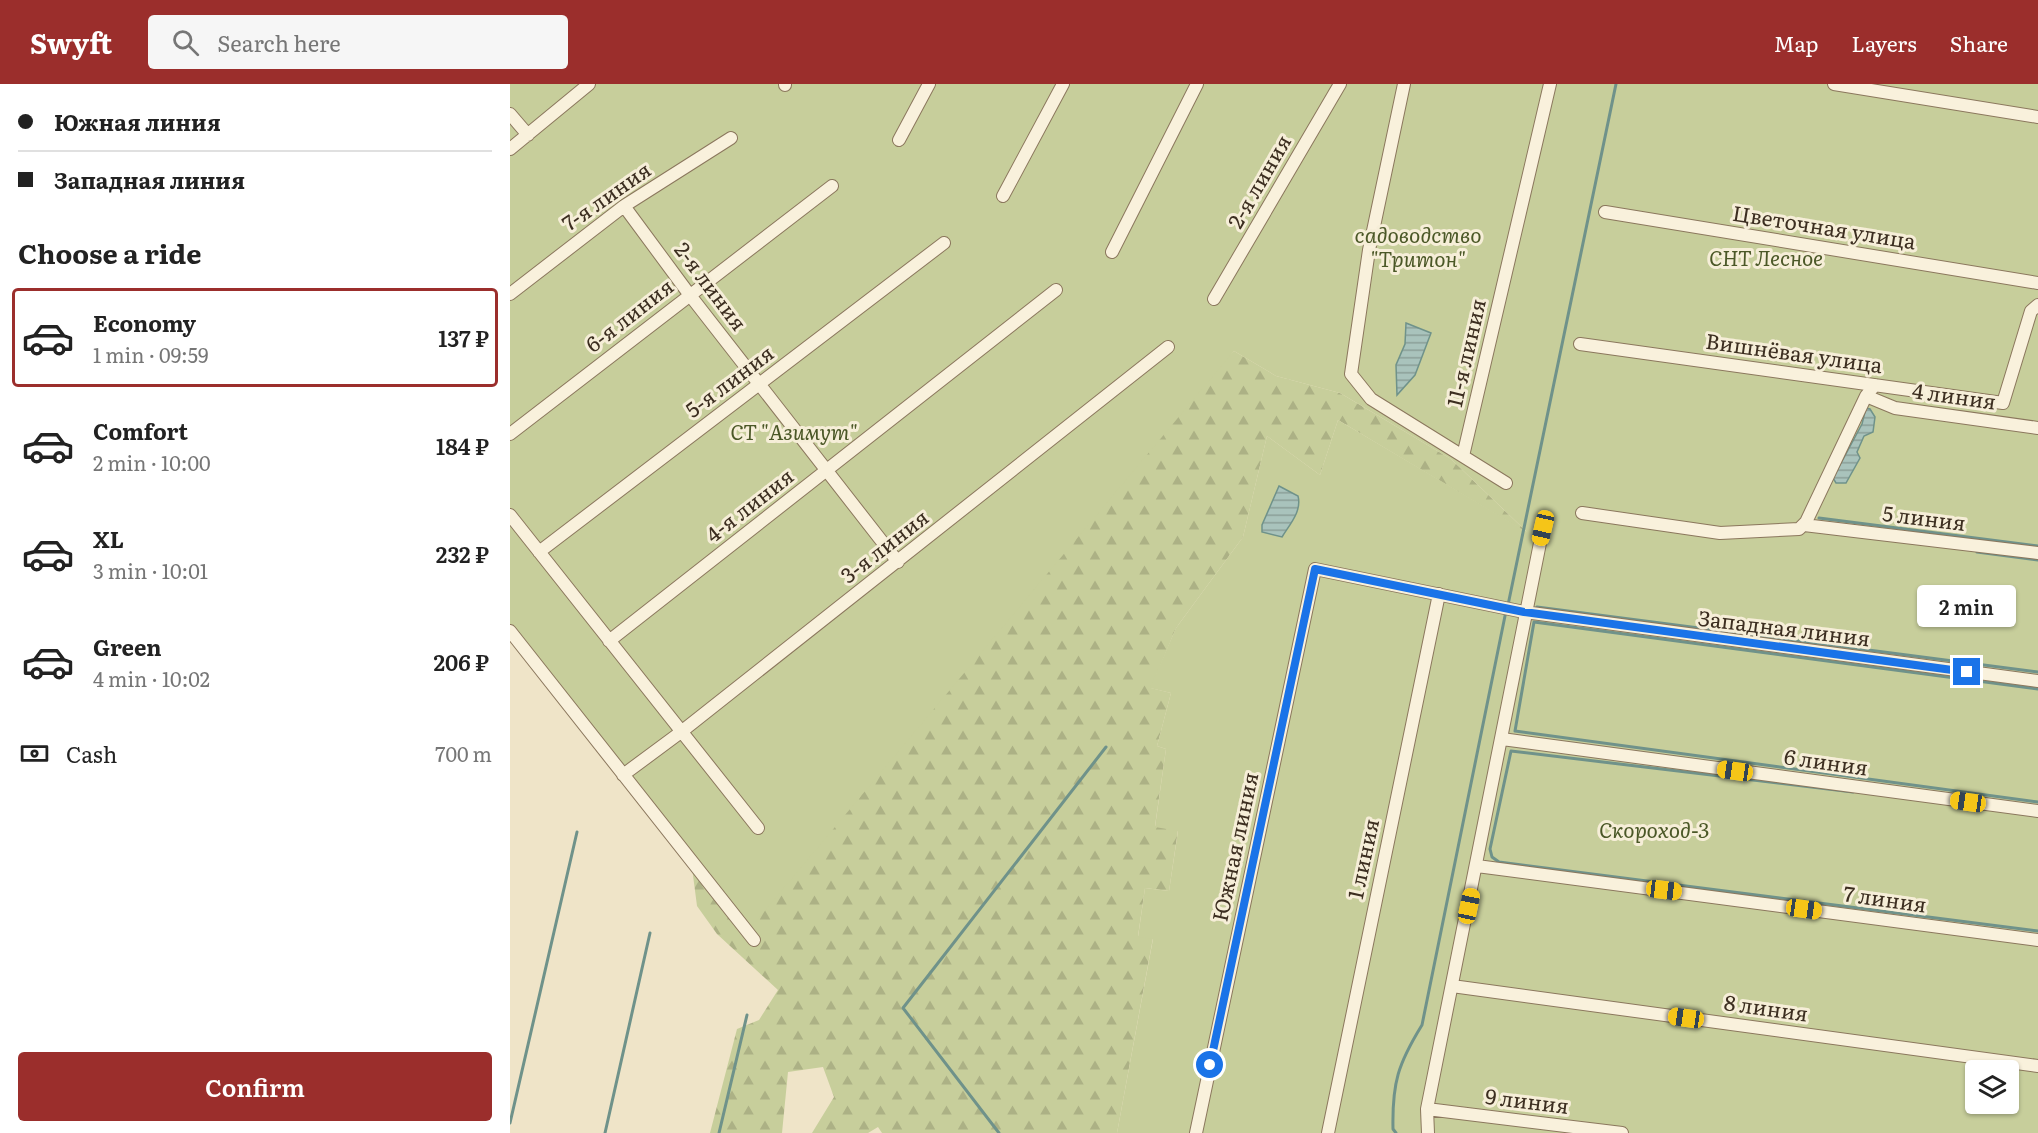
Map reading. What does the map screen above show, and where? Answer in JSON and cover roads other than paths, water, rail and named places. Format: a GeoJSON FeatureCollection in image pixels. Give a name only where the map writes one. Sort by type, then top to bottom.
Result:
{"type":"FeatureCollection","features":[{"type":"Feature","properties":{"kind":"street"},"geometry":{"type":"LineString","coordinates":[[510,149],[589,84]]}},
{"type":"Feature","properties":{"kind":"street"},"geometry":{"type":"LineString","coordinates":[[899,140],[928,84]]}},
{"type":"Feature","properties":{"kind":"street"},"geometry":{"type":"LineString","coordinates":[[1003,196],[1063,84]]}},
{"type":"Feature","properties":{"kind":"street"},"geometry":{"type":"LineString","coordinates":[[1112,252],[1197,84]]}},
{"type":"Feature","properties":{"kind":"street","name":"2-я линия"},"geometry":{"type":"LineString","coordinates":[[1214,299],[1340,84]]}},
{"type":"Feature","properties":{"kind":"street"},"geometry":{"type":"LineString","coordinates":[[1404,84],[1369,250],[1351,374],[1371,399],[1506,483]]}},
{"type":"Feature","properties":{"kind":"street","name":"11-я линия"},"geometry":{"type":"LineString","coordinates":[[1463,456],[1550,84]]}},
{"type":"Feature","properties":{"kind":"street"},"geometry":{"type":"LineString","coordinates":[[1834,84],[2038,117]]}},
{"type":"Feature","properties":{"kind":"street"},"geometry":{"type":"LineString","coordinates":[[510,114],[528,135]]}},
{"type":"Feature","properties":{"kind":"street","name":"7-я линия"},"geometry":{"type":"LineString","coordinates":[[510,294],[624,206],[731,138]]}},
{"type":"Feature","properties":{"kind":"street","name":"6-я линия"},"geometry":{"type":"LineString","coordinates":[[510,434],[832,186]]}},
{"type":"Feature","properties":{"kind":"street","name":"2-я линия"},"geometry":{"type":"LineString","coordinates":[[624,206],[689,294],[898,562]]}},
{"type":"Feature","properties":{"kind":"street","name":"Цветочная улица"},"geometry":{"type":"LineString","coordinates":[[1605,212],[2038,283]]}},
{"type":"Feature","properties":{"kind":"street","name":"5-я линия"},"geometry":{"type":"LineString","coordinates":[[539,552],[944,243]]}},
{"type":"Feature","properties":{"kind":"street","name":"4-я линия"},"geometry":{"type":"LineString","coordinates":[[609,641],[1056,290]]}},
{"type":"Feature","properties":{"kind":"street","name":"Вишнёвая улица"},"geometry":{"type":"LineString","coordinates":[[1580,344],[2003,403],[2031,311],[2038,305]]}},
{"type":"Feature","properties":{"kind":"street","name":"3-я линия"},"geometry":{"type":"LineString","coordinates":[[623,774],[681,732],[898,562],[1168,347]]}},
{"type":"Feature","properties":{"kind":"street"},"geometry":{"type":"LineString","coordinates":[[1804,525],[1866,396],[1875,385]]}},
{"type":"Feature","properties":{"kind":"street","name":"4 линия"},"geometry":{"type":"LineString","coordinates":[[1866,396],[1895,408],[2038,428]]}},
{"type":"Feature","properties":{"kind":"street","name":"5 линия"},"geometry":{"type":"LineString","coordinates":[[1582,513],[1720,533],[1799,529],[1804,525],[2038,553]]}},
{"type":"Feature","properties":{"kind":"street"},"geometry":{"type":"LineString","coordinates":[[510,515],[758,828]]}},
{"type":"Feature","properties":{"kind":"street"},"geometry":{"type":"LineString","coordinates":[[1428,1133],[1427,1109],[1502,739],[1513,609],[1543,528]]}},
{"type":"Feature","properties":{"kind":"street","name":"Западная линия"},"geometry":{"type":"LineString","coordinates":[[1315,569],[1513,609],[2038,681]]}},
{"type":"Feature","properties":{"kind":"street","name":"Южная линия"},"geometry":{"type":"LineString","coordinates":[[1196,1133],[1315,569]]}},
{"type":"Feature","properties":{"kind":"street","name":"1 линия"},"geometry":{"type":"LineString","coordinates":[[1328,1133],[1439,594]]}},
{"type":"Feature","properties":{"kind":"street"},"geometry":{"type":"LineString","coordinates":[[510,631],[754,940]]}},
{"type":"Feature","properties":{"kind":"street","name":"6 линия"},"geometry":{"type":"LineString","coordinates":[[1502,739],[2038,811]]}},
{"type":"Feature","properties":{"kind":"street","name":"7 линия"},"geometry":{"type":"LineString","coordinates":[[1477,866],[2038,940]]}},
{"type":"Feature","properties":{"kind":"street","name":"8 линия"},"geometry":{"type":"LineString","coordinates":[[1452,986],[2038,1066]]}},
{"type":"Feature","properties":{"kind":"street","name":"9 линия"},"geometry":{"type":"LineString","coordinates":[[1427,1109],[1622,1133]]}},
{"type":"Feature","properties":{"kind":"water"},"geometry":{"type":"Polygon","coordinates":[[[1406,323],[1431,333],[1415,375],[1397,395],[1396,365],[1405,344],[1406,323]]]}},
{"type":"Feature","properties":{"kind":"water"},"geometry":{"type":"Polygon","coordinates":[[[1866,408],[1870,409],[1875,417],[1873,432],[1864,436],[1857,452],[1860,458],[1846,483],[1836,483],[1833,478],[1862,424],[1866,408]]]}},
{"type":"Feature","properties":{"kind":"water"},"geometry":{"type":"Polygon","coordinates":[[[1279,486],[1298,496],[1299,502],[1294,517],[1282,537],[1262,532],[1262,525],[1279,486]]]}},
{"type":"Feature","properties":{"kind":"waterway"},"geometry":{"type":"LineString","coordinates":[[1508,605],[1616,84]]}},
{"type":"Feature","properties":{"kind":"waterway"},"geometry":{"type":"LineString","coordinates":[[1819,518],[2038,546]]}},
{"type":"Feature","properties":{"kind":"waterway"},"geometry":{"type":"LineString","coordinates":[[1977,552],[2038,560]]}},
{"type":"Feature","properties":{"kind":"waterway"},"geometry":{"type":"LineString","coordinates":[[1537,607],[2038,672]]}},
{"type":"Feature","properties":{"kind":"waterway"},"geometry":{"type":"LineString","coordinates":[[1396,1133],[1393,1129],[1395,1086],[1407,1051],[1422,1025],[1506,611]]}},
{"type":"Feature","properties":{"kind":"waterway"},"geometry":{"type":"LineString","coordinates":[[2038,689],[1534,622],[1515,731],[2038,802]]}},
{"type":"Feature","properties":{"kind":"waterway"},"geometry":{"type":"LineString","coordinates":[[999,1133],[903,1008],[1106,747]]}},
{"type":"Feature","properties":{"kind":"waterway"},"geometry":{"type":"LineString","coordinates":[[1853,792],[1511,751],[1490,849],[1492,857],[1499,862],[2038,931]]}},
{"type":"Feature","properties":{"kind":"waterway"},"geometry":{"type":"LineString","coordinates":[[510,1123],[577,832]]}},
{"type":"Feature","properties":{"kind":"waterway"},"geometry":{"type":"LineString","coordinates":[[605,1133],[650,933]]}},
{"type":"Feature","properties":{"kind":"waterway"},"geometry":{"type":"LineString","coordinates":[[719,1133],[747,1015]]}},
{"type":"Feature","properties":{"kind":"park label","name":"садоводство \"Тритон\""},"geometry":{"type":"Point","coordinates":[1418,248]}},
{"type":"Feature","properties":{"kind":"park label","name":"СНТ Лесное"},"geometry":{"type":"Point","coordinates":[1766,259]}},
{"type":"Feature","properties":{"kind":"park label","name":"СТ \"Азимут\""},"geometry":{"type":"Point","coordinates":[794,433]}},
{"type":"Feature","properties":{"kind":"park label","name":"Скороход-3"},"geometry":{"type":"Point","coordinates":[1654,831]}}]}
